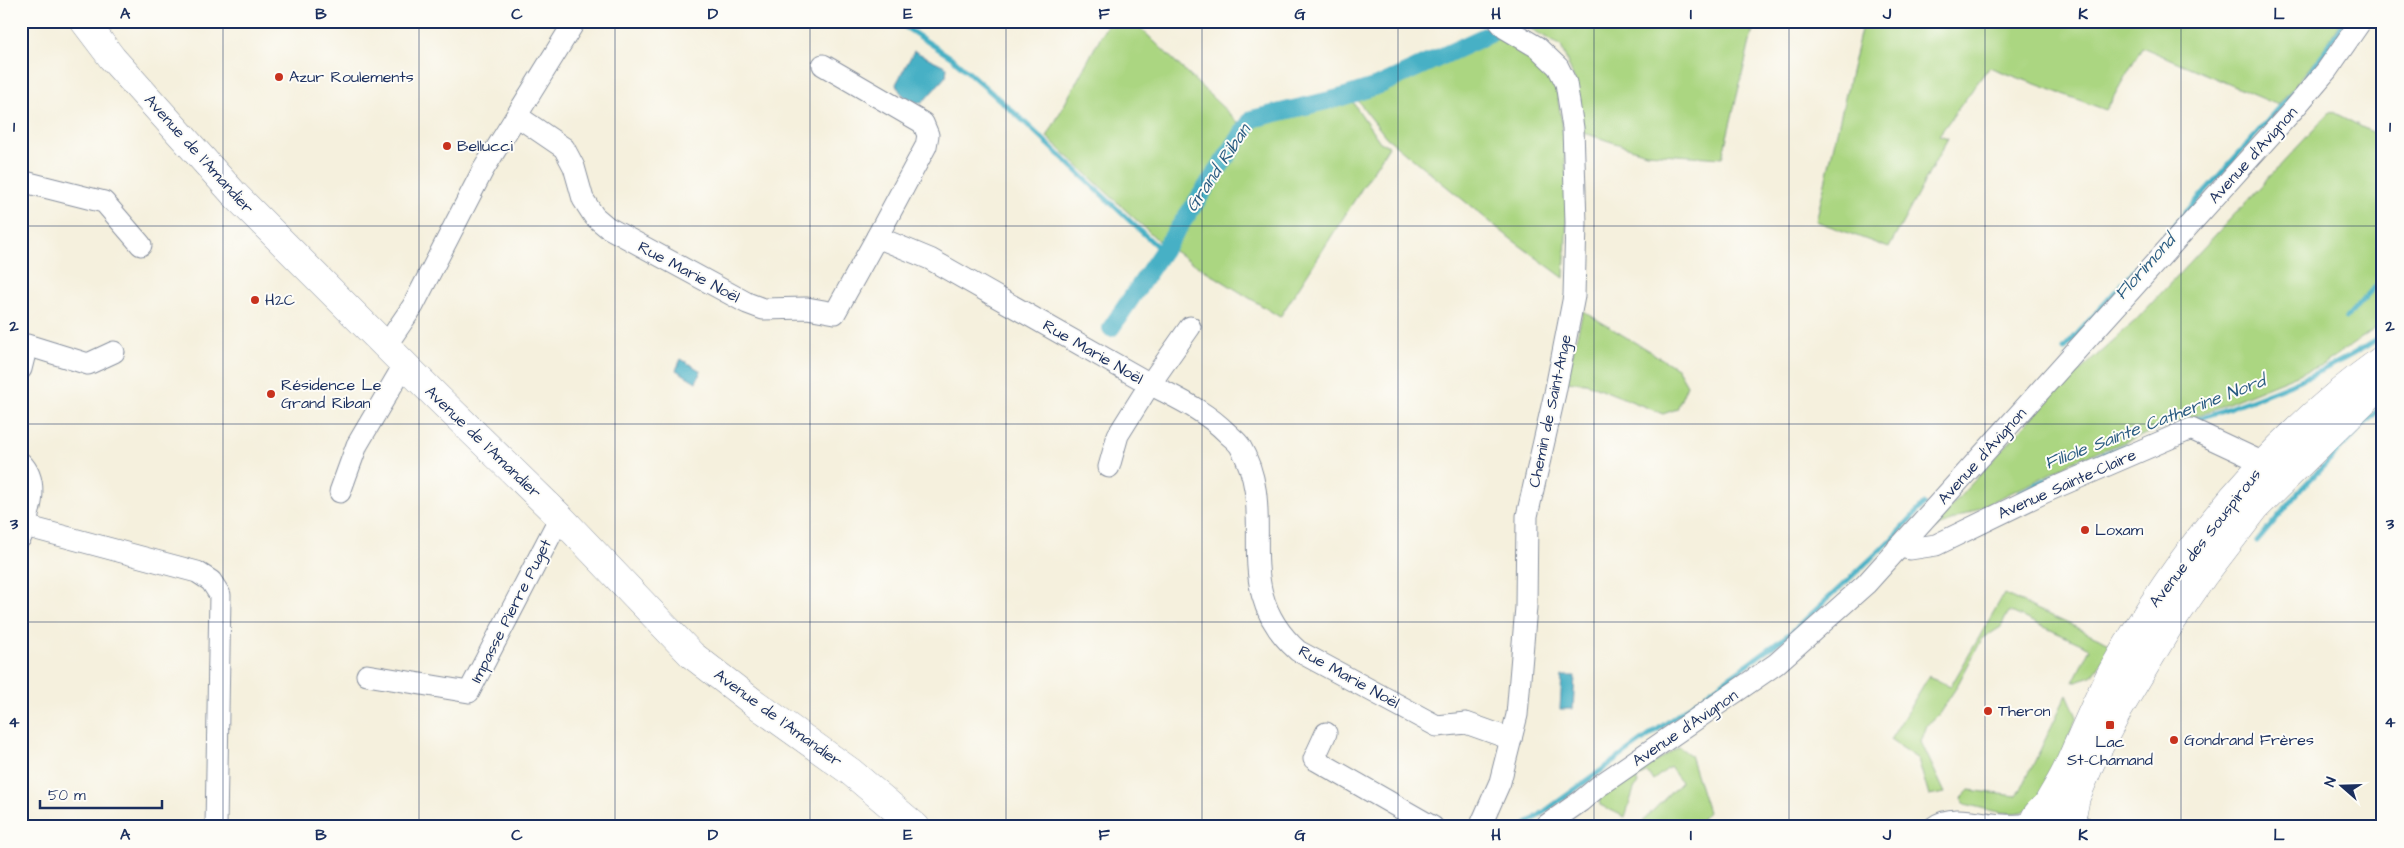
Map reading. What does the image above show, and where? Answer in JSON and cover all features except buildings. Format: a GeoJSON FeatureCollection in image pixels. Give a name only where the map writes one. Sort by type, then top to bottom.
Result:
{"type":"FeatureCollection","features":[{"type":"Feature","properties":{"kind":"main road","name":"Avenue de l'Amandier"},"geometry":{"type":"LineString","coordinates":[[84,21],[112,58],[235,196],[395,356],[560,516],[692,655],[753,702],[851,772],[916,827]]}},
{"type":"Feature","properties":{"kind":"main road","name":"Avenue des Souspirous"},"geometry":{"type":"LineString","coordinates":[[2077,822],[2076,797],[2101,742],[2135,680],[2170,624],[2235,533],[2256,507],[2271,474],[2295,430],[2383,359]]}},
{"type":"Feature","properties":{"kind":"main road","name":"Avenue des Souspirous"},"geometry":{"type":"LineString","coordinates":[[2038,819],[2063,779],[2086,724],[2114,668],[2174,573],[2271,474],[2383,382]]}},
{"type":"Feature","properties":{"kind":"main road"},"geometry":{"type":"LineString","coordinates":[[2038,819],[2051,804],[2063,805],[2077,822]]}},
{"type":"Feature","properties":{"kind":"street"},"geometry":{"type":"LineString","coordinates":[[340,492],[357,445],[395,356],[413,306],[483,170],[575,21]]}},
{"type":"Feature","properties":{"kind":"street","name":"Chemin de Saint-Ange"},"geometry":{"type":"LineString","coordinates":[[1480,827],[1500,782],[1517,715],[1526,607],[1527,516],[1555,393],[1574,296],[1576,223],[1573,128],[1566,83],[1558,67],[1537,47],[1505,28],[1499,21]]}},
{"type":"Feature","properties":{"kind":"street","name":"Avenue d'Avignon"},"geometry":{"type":"LineString","coordinates":[[1544,827],[1581,802],[1598,786],[1776,664],[1866,584],[2293,110],[2327,70],[2361,21]]}},
{"type":"Feature","properties":{"kind":"street","name":"Rue Marie Noël"},"geometry":{"type":"LineString","coordinates":[[517,116],[564,148],[574,167],[583,199],[594,216],[607,227],[747,303],[763,309],[807,308],[835,313],[926,146],[928,134],[923,123],[823,65]]}},
{"type":"Feature","properties":{"kind":"street"},"geometry":{"type":"LineString","coordinates":[[21,181],[104,202],[141,245]]}},
{"type":"Feature","properties":{"kind":"street","name":"Rue Marie Noël"},"geometry":{"type":"LineString","coordinates":[[877,237],[930,259],[1150,384],[1209,415],[1240,445],[1251,473],[1257,510],[1258,582],[1268,615],[1283,638],[1298,651],[1437,726],[1466,723],[1511,739]]}},
{"type":"Feature","properties":{"kind":"street"},"geometry":{"type":"LineString","coordinates":[[1150,384],[1190,327]]}},
{"type":"Feature","properties":{"kind":"street"},"geometry":{"type":"LineString","coordinates":[[21,369],[27,345],[88,364],[114,352]]}},
{"type":"Feature","properties":{"kind":"street","name":"Rue Marie Noël"},"geometry":{"type":"LineString","coordinates":[[1109,468],[1118,435],[1150,384]]}},
{"type":"Feature","properties":{"kind":"street","name":"Avenue Sainte-Claire"},"geometry":{"type":"LineString","coordinates":[[1898,548],[1936,545],[2046,492],[2191,429],[2232,447],[2271,474]]}},
{"type":"Feature","properties":{"kind":"street"},"geometry":{"type":"LineString","coordinates":[[21,463],[27,469],[32,479],[33,493],[23,532],[197,572],[212,581],[220,595],[216,827]]}},
{"type":"Feature","properties":{"kind":"street","name":"Impasse Pierre Puget"},"geometry":{"type":"LineString","coordinates":[[367,675],[469,692],[560,516]]}},
{"type":"Feature","properties":{"kind":"street"},"geometry":{"type":"LineString","coordinates":[[1326,733],[1314,759],[1433,827]]}},
{"type":"Feature","properties":{"kind":"street"},"geometry":{"type":"LineString","coordinates":[[1934,827],[1940,822],[1952,820],[2002,825],[2038,819]]}},
{"type":"Feature","properties":{"kind":"green space"},"geometry":{"type":"Polygon","coordinates":[[[1109,21],[1133,21],[1241,125],[1162,244],[1047,137],[1109,21]]]}},
{"type":"Feature","properties":{"kind":"green space"},"geometry":{"type":"Polygon","coordinates":[[[1517,21],[1755,21],[1722,158],[1646,153],[1584,133],[1576,84],[1561,46],[1517,21]]]}},
{"type":"Feature","properties":{"kind":"green space"},"geometry":{"type":"Polygon","coordinates":[[[1863,21],[2341,21],[2321,54],[2278,105],[2142,47],[2106,110],[1989,67],[1939,135],[1948,138],[1889,248],[1816,221],[1863,21]]]}},
{"type":"Feature","properties":{"kind":"green space"},"geometry":{"type":"Polygon","coordinates":[[[1501,35],[1544,61],[1555,81],[1562,123],[1568,194],[1564,278],[1511,239],[1386,137],[1357,100],[1501,35]]]}},
{"type":"Feature","properties":{"kind":"green space"},"geometry":{"type":"Polygon","coordinates":[[[1352,101],[1380,142],[1389,146],[1280,317],[1169,248],[1255,125],[1352,101]]]}},
{"type":"Feature","properties":{"kind":"green space"},"geometry":{"type":"Polygon","coordinates":[[[2331,111],[2383,138],[2383,323],[2324,364],[2204,413],[2073,461],[2036,481],[1934,529],[1931,528],[2051,397],[2136,320],[2331,111]]]}},
{"type":"Feature","properties":{"kind":"green space"},"geometry":{"type":"Polygon","coordinates":[[[1583,311],[1677,368],[1687,385],[1677,409],[1663,414],[1586,383],[1566,381],[1583,311]]]}},
{"type":"Feature","properties":{"kind":"green space"},"geometry":{"type":"Polygon","coordinates":[[[2004,594],[2114,645],[2092,676],[2073,682],[2090,648],[2009,611],[2001,627],[1982,639],[1956,688],[1939,714],[1927,725],[1921,742],[1945,793],[1929,796],[1918,759],[1890,740],[1929,676],[1951,686],[2004,594]]]}},
{"type":"Feature","properties":{"kind":"green space"},"geometry":{"type":"Polygon","coordinates":[[[2067,694],[2077,717],[2054,770],[2038,798],[2030,807],[2022,812],[2008,813],[1965,804],[1961,798],[1969,790],[2016,796],[2021,790],[2067,694]]]}},
{"type":"Feature","properties":{"kind":"green space"},"geometry":{"type":"Polygon","coordinates":[[[1679,747],[1690,755],[1708,812],[1695,827],[1638,826],[1681,782],[1670,767],[1653,780],[1647,772],[1636,780],[1638,783],[1634,789],[1625,817],[1600,805],[1599,798],[1679,747]]]}},
{"type":"Feature","properties":{"kind":"water"},"geometry":{"type":"Polygon","coordinates":[[[914,51],[947,67],[946,76],[922,103],[906,98],[896,84],[914,51]]]}},
{"type":"Feature","properties":{"kind":"water"},"geometry":{"type":"Polygon","coordinates":[[[681,359],[701,371],[696,382],[676,370],[681,359]]]}},
{"type":"Feature","properties":{"kind":"water"},"geometry":{"type":"Polygon","coordinates":[[[1562,676],[1575,676],[1573,709],[1560,709],[1562,676]]]}},
{"type":"Feature","properties":{"kind":"waterway"},"geometry":{"type":"LineString","coordinates":[[868,21],[883,21]]}},
{"type":"Feature","properties":{"kind":"waterway"},"geometry":{"type":"LineString","coordinates":[[896,21],[952,58],[1018,116],[1162,251]]}},
{"type":"Feature","properties":{"kind":"waterway","name":"Florimond"},"geometry":{"type":"LineString","coordinates":[[2064,349],[2306,78],[2345,21]]}},
{"type":"Feature","properties":{"kind":"waterway","name":"Grand Riban"},"geometry":{"type":"LineString","coordinates":[[1111,328],[1252,119],[1339,98],[1380,85],[1490,34]]}},
{"type":"Feature","properties":{"kind":"waterway"},"geometry":{"type":"LineString","coordinates":[[2346,318],[2383,278]]}},
{"type":"Feature","properties":{"kind":"waterway","name":"Filiole Sainte Catherine Nord"},"geometry":{"type":"LineString","coordinates":[[2190,422],[2314,374],[2383,335]]}},
{"type":"Feature","properties":{"kind":"waterway"},"geometry":{"type":"LineString","coordinates":[[2257,542],[2302,488],[2383,405]]}},
{"type":"Feature","properties":{"kind":"waterway","name":"Filiole Sainte Catherine Nord"},"geometry":{"type":"LineString","coordinates":[[2020,493],[2078,464],[2126,446]]}},
{"type":"Feature","properties":{"kind":"waterway"},"geometry":{"type":"LineString","coordinates":[[1523,827],[1792,632],[1892,539],[1924,504]]}},
{"type":"Feature","properties":{"kind":"place","name":"Azur Roulements"},"geometry":{"type":"Point","coordinates":[279,77]}},
{"type":"Feature","properties":{"kind":"place","name":"Bellucci"},"geometry":{"type":"Point","coordinates":[447,146]}},
{"type":"Feature","properties":{"kind":"place","name":"H2C"},"geometry":{"type":"Point","coordinates":[255,300]}},
{"type":"Feature","properties":{"kind":"place","name":"Résidence Le Grand Riban"},"geometry":{"type":"Point","coordinates":[271,394]}},
{"type":"Feature","properties":{"kind":"place","name":"Loxam"},"geometry":{"type":"Point","coordinates":[2085,530]}},
{"type":"Feature","properties":{"kind":"place","name":"Theron"},"geometry":{"type":"Point","coordinates":[1988,711]}},
{"type":"Feature","properties":{"kind":"place","name":"Lac St-Chamand"},"geometry":{"type":"Point","coordinates":[2110,725]}},
{"type":"Feature","properties":{"kind":"place","name":"Gondrand Frères"},"geometry":{"type":"Point","coordinates":[2174,740]}}]}
